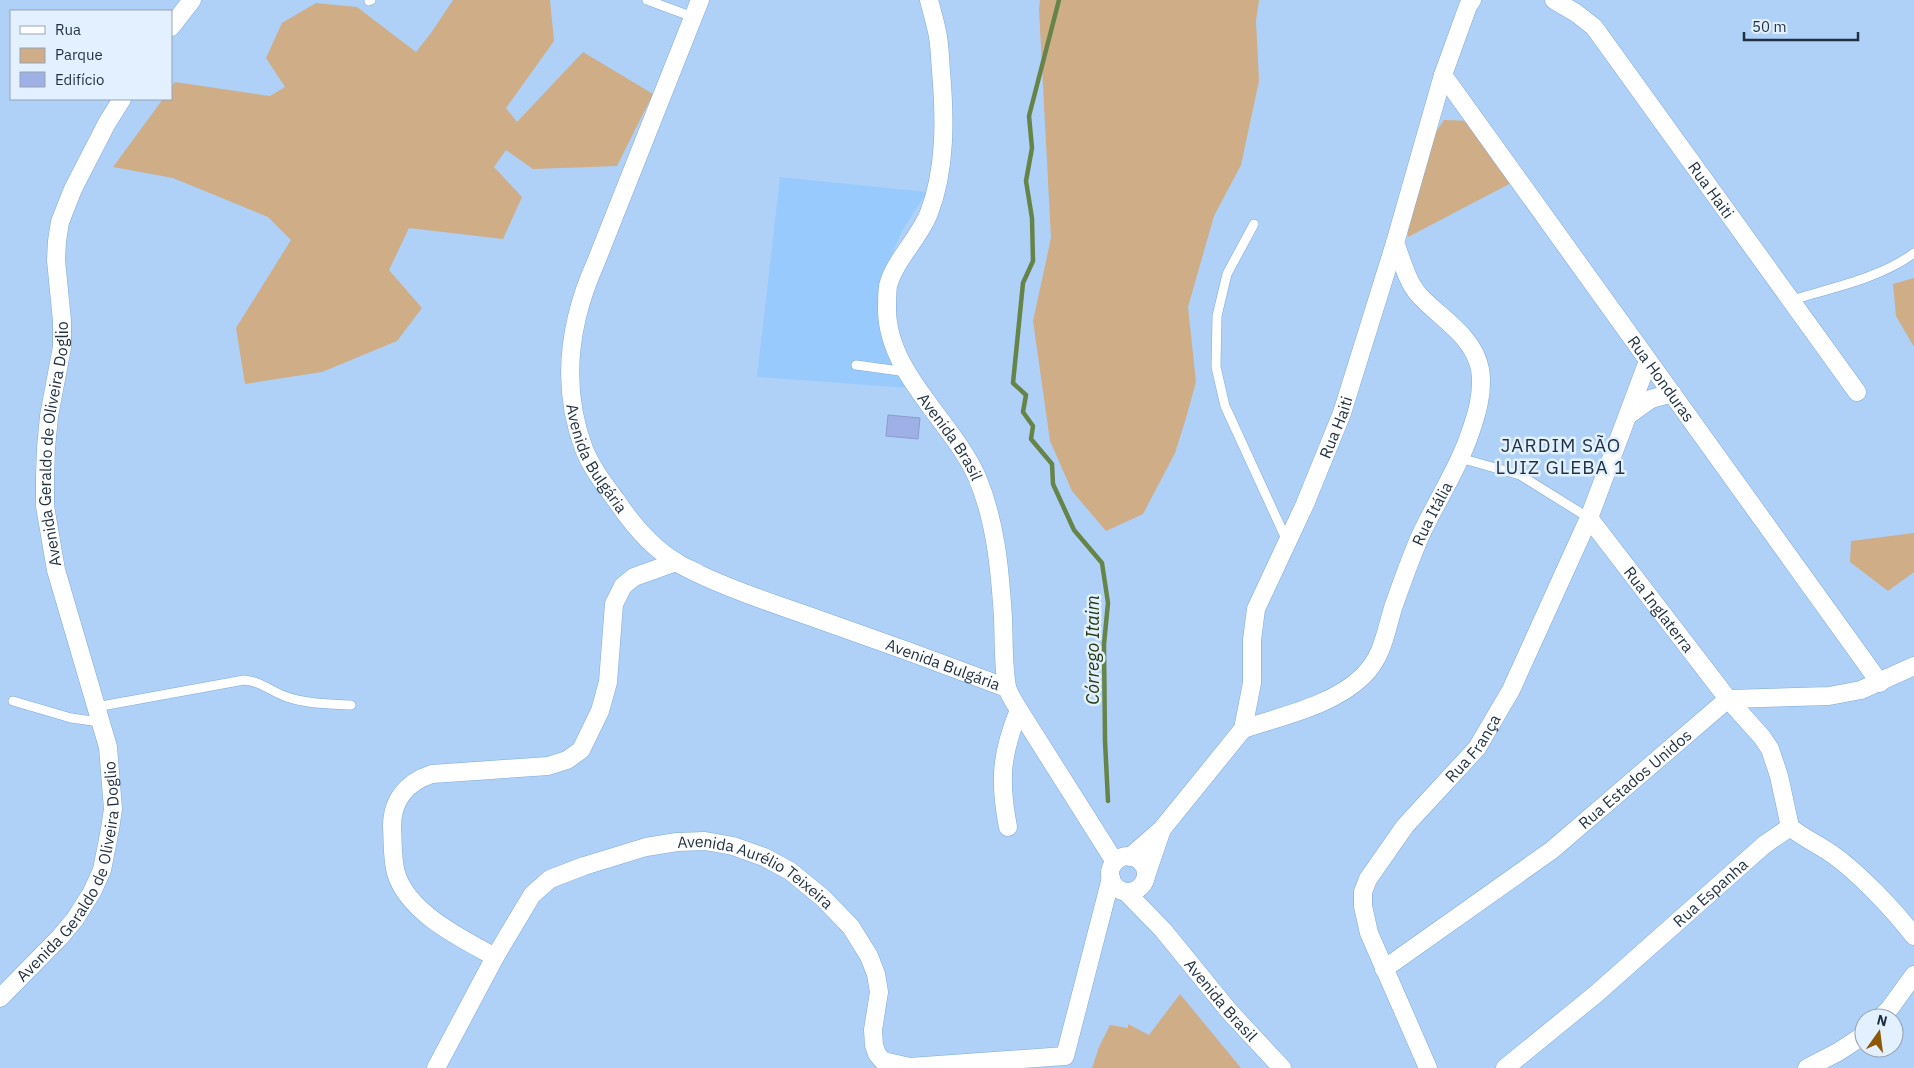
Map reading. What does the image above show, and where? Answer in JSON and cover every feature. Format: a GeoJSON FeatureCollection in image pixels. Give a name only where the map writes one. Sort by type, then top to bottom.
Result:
{"type":"FeatureCollection","features":[{"type":"Feature","properties":{"kind":"street"},"geometry":{"type":"LineString","coordinates":[[172,26],[192,0]]}},
{"type":"Feature","properties":{"kind":"street","name":"Avenida Bulgária"},"geometry":{"type":"LineString","coordinates":[[700,0],[584,290],[575,322],[570,376],[576,424],[584,450],[595,470],[628,518],[646,538],[676,562],[726,587],[864,635],[1007,688]]}},
{"type":"Feature","properties":{"kind":"street","name":"Avenida Brasil"},"geometry":{"type":"LineString","coordinates":[[929,0],[939,38],[943,94],[943,135],[940,169],[935,197],[928,216],[900,260],[888,286],[889,332],[898,357],[907,372],[958,444],[976,477],[987,507],[999,565],[1007,688],[1118,866]]}},
{"type":"Feature","properties":{"kind":"street","name":"Rua Haiti"},"geometry":{"type":"LineString","coordinates":[[1118,866],[1162,828],[1243,728],[1252,683],[1252,632],[1256,609],[1321,469],[1342,413],[1395,244],[1443,75],[1468,6],[1472,0]]}},
{"type":"Feature","properties":{"kind":"street","name":"Rua Haiti"},"geometry":{"type":"LineString","coordinates":[[1554,0],[1576,13],[1594,27],[1857,392]]}},
{"type":"Feature","properties":{"kind":"street","name":"Rua Honduras"},"geometry":{"type":"LineString","coordinates":[[1443,75],[1880,683]]}},
{"type":"Feature","properties":{"kind":"street","name":"Avenida Geraldo de Oliveira Doglio"},"geometry":{"type":"LineString","coordinates":[[0,998],[60,937],[92,892],[102,870],[113,809],[108,747],[58,579],[45,506],[46,448],[49,416],[62,347],[62,321],[56,260],[60,222],[73,190],[121,100]]}},
{"type":"Feature","properties":{"kind":"street","name":"Rua Itália"},"geometry":{"type":"LineString","coordinates":[[1243,728],[1327,700],[1349,688],[1364,675],[1381,652],[1394,607],[1419,540],[1468,440],[1481,396],[1482,382],[1474,352],[1466,339],[1418,294],[1395,244]]}},
{"type":"Feature","properties":{"kind":"street","name":"Rua França"},"geometry":{"type":"LineString","coordinates":[[1428,1068],[1369,933],[1363,906],[1363,892],[1368,879],[1405,826],[1477,748],[1511,690],[1589,518],[1630,414],[1648,361]]}},
{"type":"Feature","properties":{"kind":"street"},"geometry":{"type":"LineString","coordinates":[[1630,414],[1651,399],[1672,393]]}},
{"type":"Feature","properties":{"kind":"street","name":"Rua Inglaterra"},"geometry":{"type":"LineString","coordinates":[[1589,518],[1728,699],[1762,736],[1770,749],[1779,776],[1790,827]]}},
{"type":"Feature","properties":{"kind":"street"},"geometry":{"type":"LineString","coordinates":[[495,958],[441,926],[417,906],[401,887],[395,872],[393,850],[392,819],[395,806],[408,787],[418,779],[432,774],[548,766],[567,760],[581,750],[600,711],[608,682],[614,604],[623,586],[634,577],[676,562]]}},
{"type":"Feature","properties":{"kind":"street"},"geometry":{"type":"LineString","coordinates":[[1728,699],[1828,696],[1861,690],[1914,666]]}},
{"type":"Feature","properties":{"kind":"street","name":"Rua Estados Unidos"},"geometry":{"type":"LineString","coordinates":[[1384,969],[1552,850],[1728,699]]}},
{"type":"Feature","properties":{"kind":"street"},"geometry":{"type":"LineString","coordinates":[[1008,827],[1004,806],[1003,764],[1010,734],[1019,710]]}},
{"type":"Feature","properties":{"kind":"street"},"geometry":{"type":"LineString","coordinates":[[1790,827],[1804,838],[1832,854],[1850,869],[1893,911],[1914,936]]}},
{"type":"Feature","properties":{"kind":"street","name":"Rua Espanha"},"geometry":{"type":"LineString","coordinates":[[1505,1068],[1596,994],[1764,845],[1790,827]]}},
{"type":"Feature","properties":{"kind":"street","name":"Rua Haiti"},"geometry":{"type":"LineString","coordinates":[[1145,879],[1162,828]]}},
{"type":"Feature","properties":{"kind":"street","name":"Avenida Aurélio Teixeira"},"geometry":{"type":"LineString","coordinates":[[436,1068],[495,958],[532,895],[550,879],[584,866],[646,847],[677,842],[705,841],[733,846],[764,857],[790,871],[823,898],[851,927],[869,956],[876,974],[879,992],[873,1030],[874,1044],[877,1054],[883,1061],[910,1067],[1064,1056],[1118,866]]}},
{"type":"Feature","properties":{"kind":"street"},"geometry":{"type":"LineString","coordinates":[[1138,860],[1144,867],[1145,879],[1138,890],[1126,892],[1114,886],[1118,866],[1138,860]]}},
{"type":"Feature","properties":{"kind":"street","name":"Avenida Brasil"},"geometry":{"type":"LineString","coordinates":[[1145,879],[1163,930]]}},
{"type":"Feature","properties":{"kind":"street","name":"Avenida Brasil"},"geometry":{"type":"LineString","coordinates":[[1126,892],[1163,930],[1228,1011],[1282,1068]]}},
{"type":"Feature","properties":{"kind":"street"},"geometry":{"type":"LineString","coordinates":[[1890,1008],[1914,975]]}},
{"type":"Feature","properties":{"kind":"street"},"geometry":{"type":"LineString","coordinates":[[1807,1068],[1854,1042]]}},
{"type":"Feature","properties":{"kind":"lane"},"geometry":{"type":"LineString","coordinates":[[647,0],[693,17]]}},
{"type":"Feature","properties":{"kind":"lane"},"geometry":{"type":"LineString","coordinates":[[1254,224],[1227,274],[1217,316],[1216,368],[1225,406],[1287,542]]}},
{"type":"Feature","properties":{"kind":"lane"},"geometry":{"type":"LineString","coordinates":[[1792,300],[1872,274],[1902,262],[1914,254]]}},
{"type":"Feature","properties":{"kind":"lane"},"geometry":{"type":"LineString","coordinates":[[856,365],[907,372]]}},
{"type":"Feature","properties":{"kind":"lane","name":"Rua Inglaterra"},"geometry":{"type":"LineString","coordinates":[[1460,458],[1520,475],[1589,518]]}},
{"type":"Feature","properties":{"kind":"lane"},"geometry":{"type":"LineString","coordinates":[[13,701],[71,718],[98,714],[244,680],[267,686],[283,695],[311,703],[351,705]]}},
{"type":"Feature","properties":{"kind":"shaded area"},"geometry":{"type":"Polygon","coordinates":[[[780,177],[927,192],[902,231],[884,272],[877,313],[887,355],[909,388],[757,377],[780,177]]]}},
{"type":"Feature","properties":{"kind":"green space"},"geometry":{"type":"Polygon","coordinates":[[[453,0],[550,0],[554,41],[506,108],[517,122],[583,52],[653,94],[617,166],[533,169],[506,150],[494,167],[522,197],[503,239],[409,228],[389,270],[422,308],[397,341],[322,372],[245,384],[236,328],[291,240],[268,217],[173,178],[113,167],[162,100],[172,100],[172,86],[175,82],[270,96],[285,87],[266,58],[282,23],[316,3],[357,7],[416,52],[453,0]]]}},
{"type":"Feature","properties":{"kind":"green space"},"geometry":{"type":"Polygon","coordinates":[[[1040,0],[1259,0],[1256,21],[1259,81],[1241,165],[1214,216],[1188,307],[1196,382],[1186,418],[1175,453],[1143,514],[1106,531],[1072,491],[1050,441],[1033,321],[1051,238],[1040,0]]]}},
{"type":"Feature","properties":{"kind":"green space"},"geometry":{"type":"Polygon","coordinates":[[[1444,120],[1473,121],[1513,182],[1408,237],[1407,214],[1425,159],[1436,132],[1444,120]]]}},
{"type":"Feature","properties":{"kind":"green space"},"geometry":{"type":"Polygon","coordinates":[[[1914,278],[1914,347],[1896,316],[1893,284],[1914,278]]]}},
{"type":"Feature","properties":{"kind":"green space"},"geometry":{"type":"Polygon","coordinates":[[[1914,533],[1914,572],[1888,591],[1850,562],[1851,541],[1914,533]]]}},
{"type":"Feature","properties":{"kind":"green space"},"geometry":{"type":"Polygon","coordinates":[[[1180,994],[1241,1068],[1092,1068],[1099,1047],[1110,1025],[1128,1028],[1128,1024],[1149,1035],[1180,994]]]}},
{"type":"Feature","properties":{"kind":"building"},"geometry":{"type":"Polygon","coordinates":[[[888,415],[920,418],[918,439],[886,436],[888,415]]]}},
{"type":"Feature","properties":{"kind":"waterway","name":"Córrego Itaim"},"geometry":{"type":"LineString","coordinates":[[1059,0],[1029,116],[1032,148],[1026,181],[1032,218],[1033,261],[1023,283],[1013,383],[1026,395],[1023,412],[1033,426],[1031,439],[1052,464],[1053,484],[1074,530],[1102,563],[1108,603],[1104,644],[1108,801]]}},
{"type":"Feature","properties":{"kind":"district","name":"JARDIM SÃO LUIZ GLEBA 1"},"geometry":{"type":"Point","coordinates":[1561,456]}}]}
